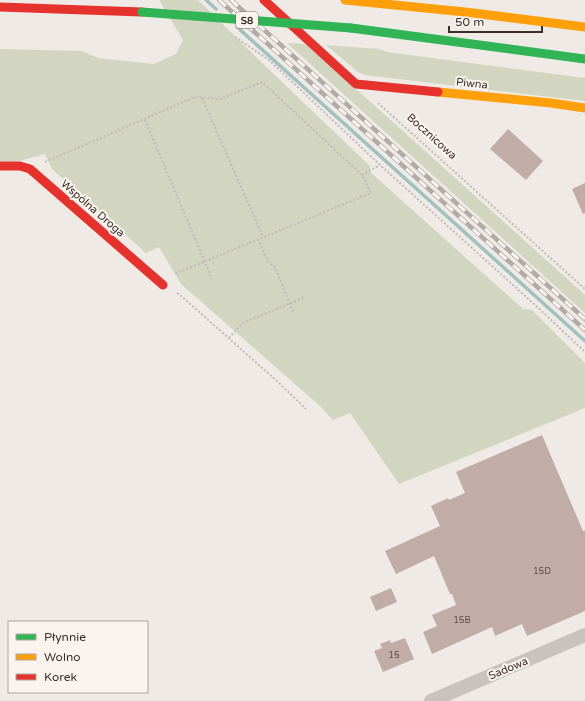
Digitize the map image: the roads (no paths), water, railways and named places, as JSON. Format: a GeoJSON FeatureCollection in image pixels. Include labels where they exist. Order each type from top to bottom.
{"type":"FeatureCollection","features":[{"type":"Feature","properties":{"kind":"main road","name":"Piwna"},"geometry":{"type":"LineString","coordinates":[[264,0],[356,84],[551,103],[585,108]]}},
{"type":"Feature","properties":{"kind":"main road"},"geometry":{"type":"LineString","coordinates":[[345,0],[422,7],[585,27]]}},
{"type":"Feature","properties":{"kind":"main road","name":"S8"},"geometry":{"type":"LineString","coordinates":[[0,6],[142,12],[351,28],[585,59]]}},
{"type":"Feature","properties":{"kind":"main road","name":"Wspólna Droga"},"geometry":{"type":"LineString","coordinates":[[0,166],[20,166],[30,169],[160,283]]}},
{"type":"Feature","properties":{"kind":"street","name":"Sadowa"},"geometry":{"type":"LineString","coordinates":[[431,701],[585,635]]}},
{"type":"Feature","properties":{"kind":"waterway"},"geometry":{"type":"LineString","coordinates":[[206,0],[216,9]]}},
{"type":"Feature","properties":{"kind":"waterway"},"geometry":{"type":"LineString","coordinates":[[237,27],[585,341]]}},
{"type":"Feature","properties":{"kind":"railway"},"geometry":{"type":"LineString","coordinates":[[219,0],[585,330]]}},
{"type":"Feature","properties":{"kind":"railway"},"geometry":{"type":"LineString","coordinates":[[231,0],[585,319]]}}]}
